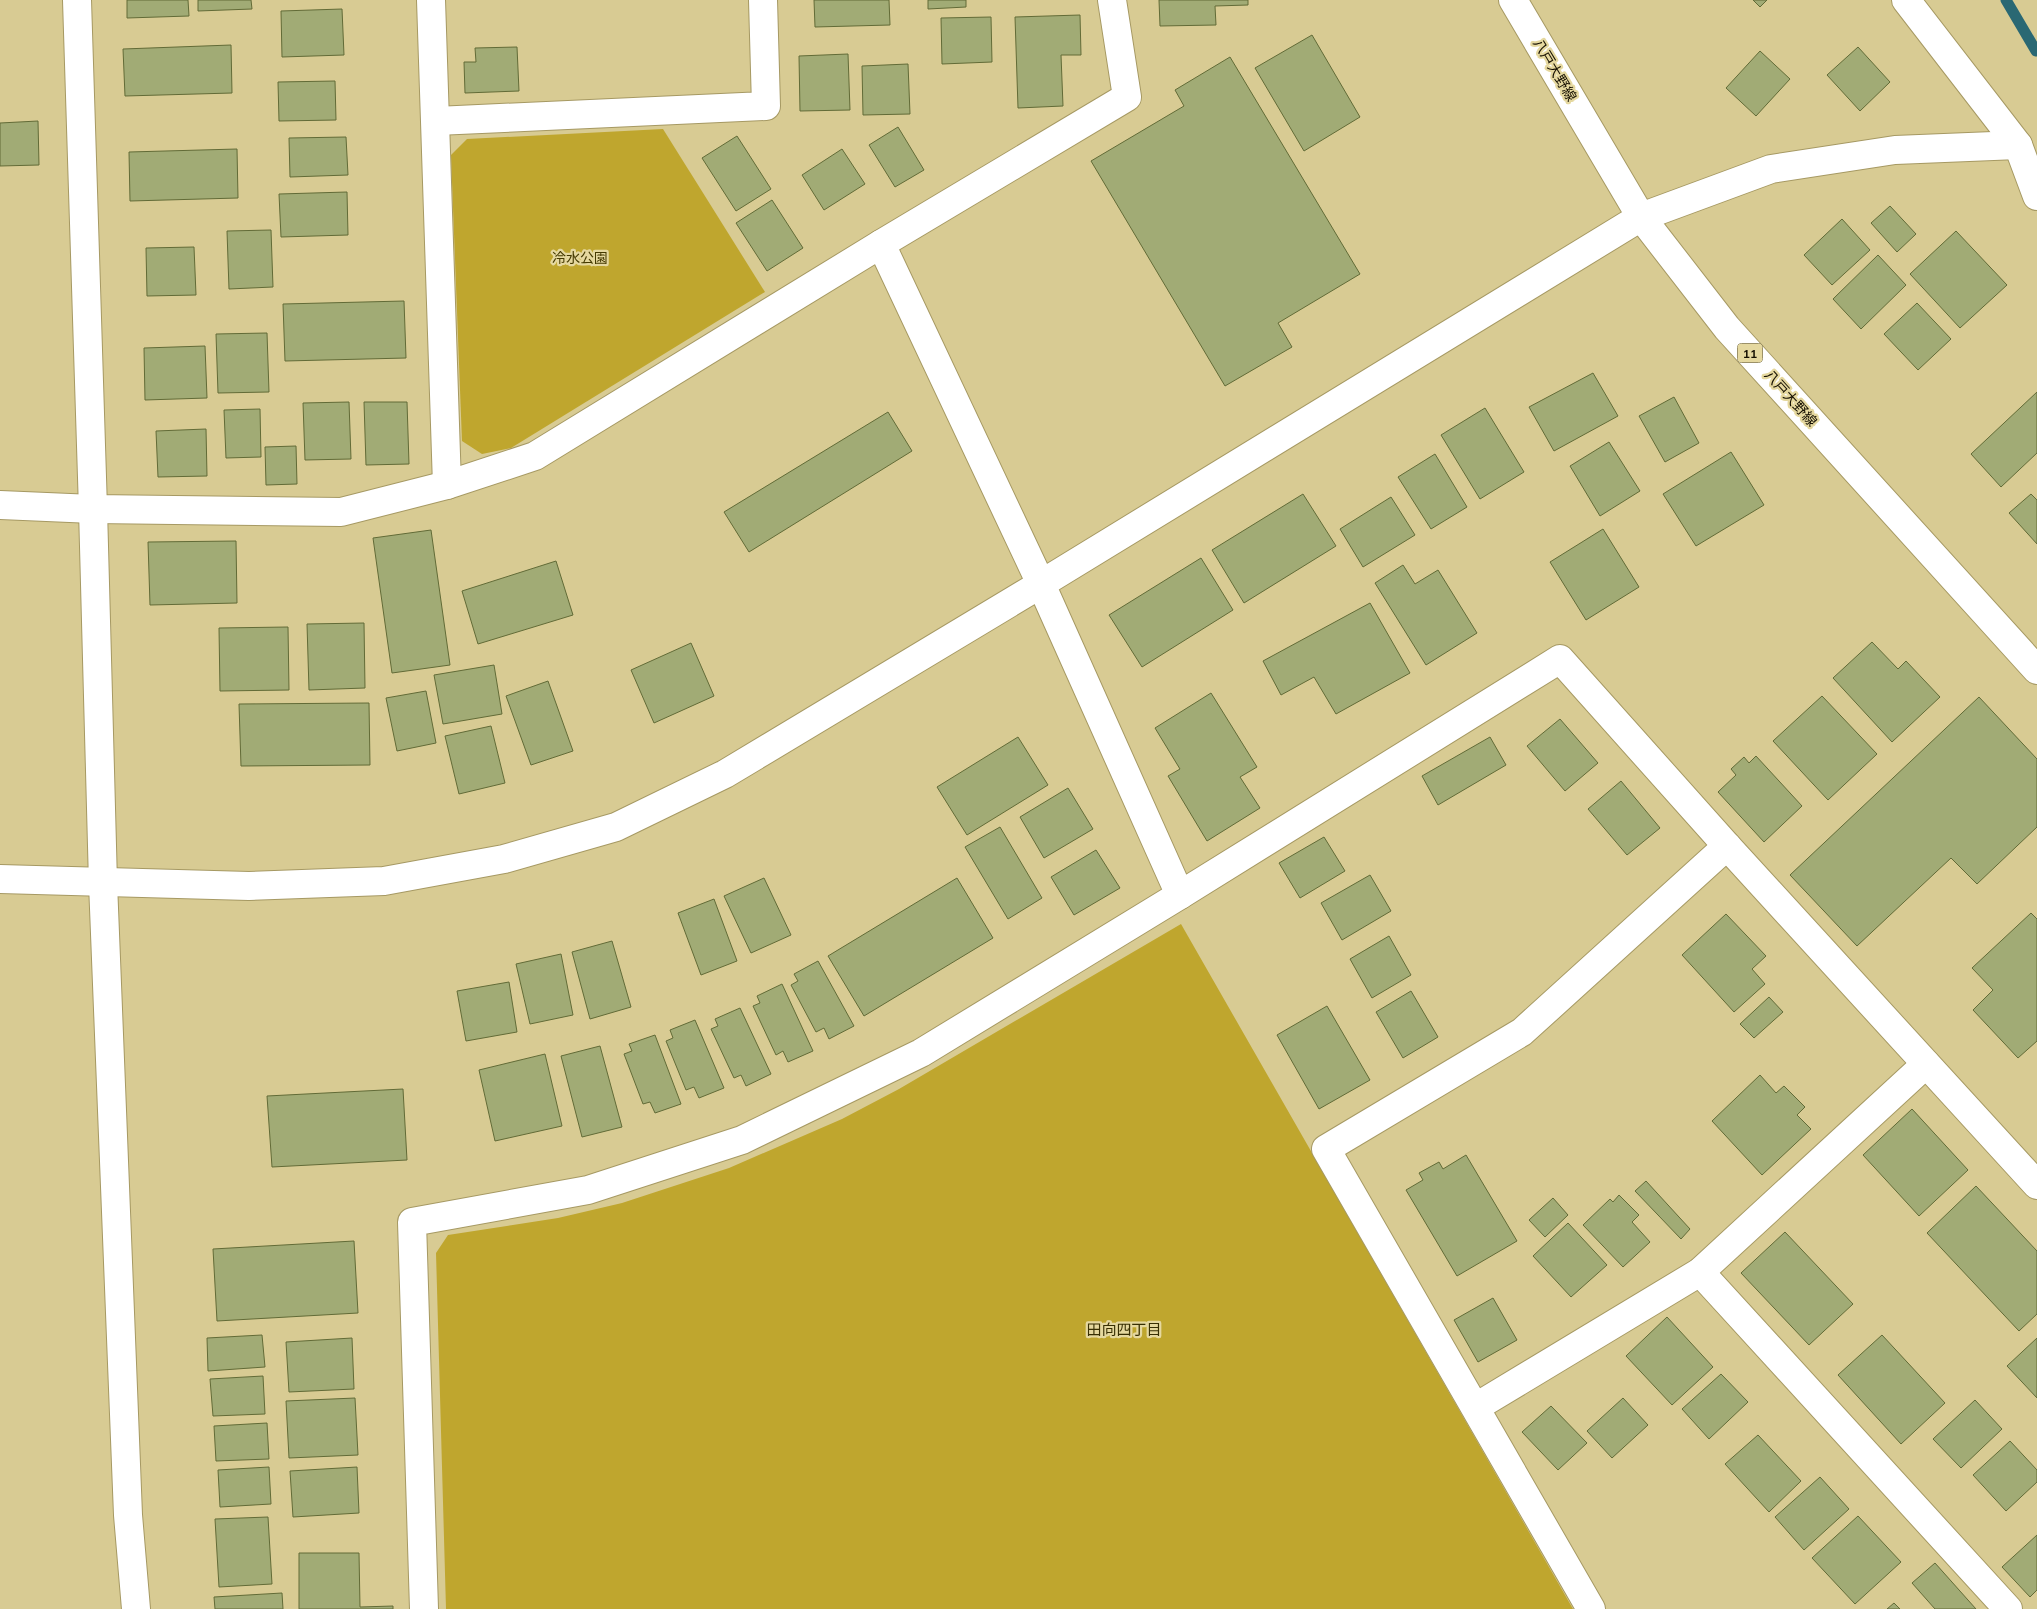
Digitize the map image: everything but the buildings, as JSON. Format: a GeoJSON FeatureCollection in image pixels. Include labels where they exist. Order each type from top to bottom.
{"type":"FeatureCollection","features":[{"type":"Feature","properties":{"kind":"street"},"geometry":{"type":"LineString","coordinates":[[77,0],[94,509],[103,883],[128,1515],[136,1609]]}},
{"type":"Feature","properties":{"kind":"street"},"geometry":{"type":"LineString","coordinates":[[431,0],[447,484]]}},
{"type":"Feature","properties":{"kind":"street"},"geometry":{"type":"LineString","coordinates":[[436,121],[766,106],[763,0]]}},
{"type":"Feature","properties":{"kind":"street"},"geometry":{"type":"LineString","coordinates":[[0,505],[94,509],[341,512],[447,484],[535,456],[881,244],[1127,97],[1112,0]]}},
{"type":"Feature","properties":{"kind":"street","name":"八戸大野線"},"geometry":{"type":"LineString","coordinates":[[1513,0],[1641,217],[1727,328],[2037,670]]}},
{"type":"Feature","properties":{"kind":"street"},"geometry":{"type":"LineString","coordinates":[[1906,0],[2028,144],[2037,196]]}},
{"type":"Feature","properties":{"kind":"street"},"geometry":{"type":"LineString","coordinates":[[0,879],[249,886],[384,881],[504,859],[616,827],[725,774],[1041,584],[1641,217],[1771,169],[1895,150],[2028,144]]}},
{"type":"Feature","properties":{"kind":"street"},"geometry":{"type":"LineString","coordinates":[[881,244],[1041,584],[1180,896]]}},
{"type":"Feature","properties":{"kind":"street"},"geometry":{"type":"LineString","coordinates":[[424,1609],[412,1222],[588,1190],[742,1140],[921,1053],[1180,896],[1560,659],[1727,846],[2037,1185]]}},
{"type":"Feature","properties":{"kind":"street"},"geometry":{"type":"LineString","coordinates":[[1591,1609],[1326,1149],[1522,1032],[1727,846]]}},
{"type":"Feature","properties":{"kind":"street"},"geometry":{"type":"LineString","coordinates":[[1476,1407],[1700,1272],[1926,1064]]}},
{"type":"Feature","properties":{"kind":"street"},"geometry":{"type":"LineString","coordinates":[[1700,1272],[2008,1609]]}},
{"type":"Feature","properties":{"kind":"green space","name":"冷水公園"},"geometry":{"type":"Polygon","coordinates":[[[663,129],[765,292],[511,448],[482,454],[462,441],[451,155],[467,139],[663,129]]]}},
{"type":"Feature","properties":{"kind":"green space"},"geometry":{"type":"Polygon","coordinates":[[[1181,924],[1573,1609],[446,1609],[436,1253],[448,1235],[558,1218],[622,1203],[729,1168],[842,1119],[899,1089],[1181,924]]]}},
{"type":"Feature","properties":{"kind":"waterway"},"geometry":{"type":"LineString","coordinates":[[2006,0],[2036,51]]}},
{"type":"Feature","properties":{"kind":"district","name":"田向四丁目"},"geometry":{"type":"Point","coordinates":[1124,1329]}}]}
